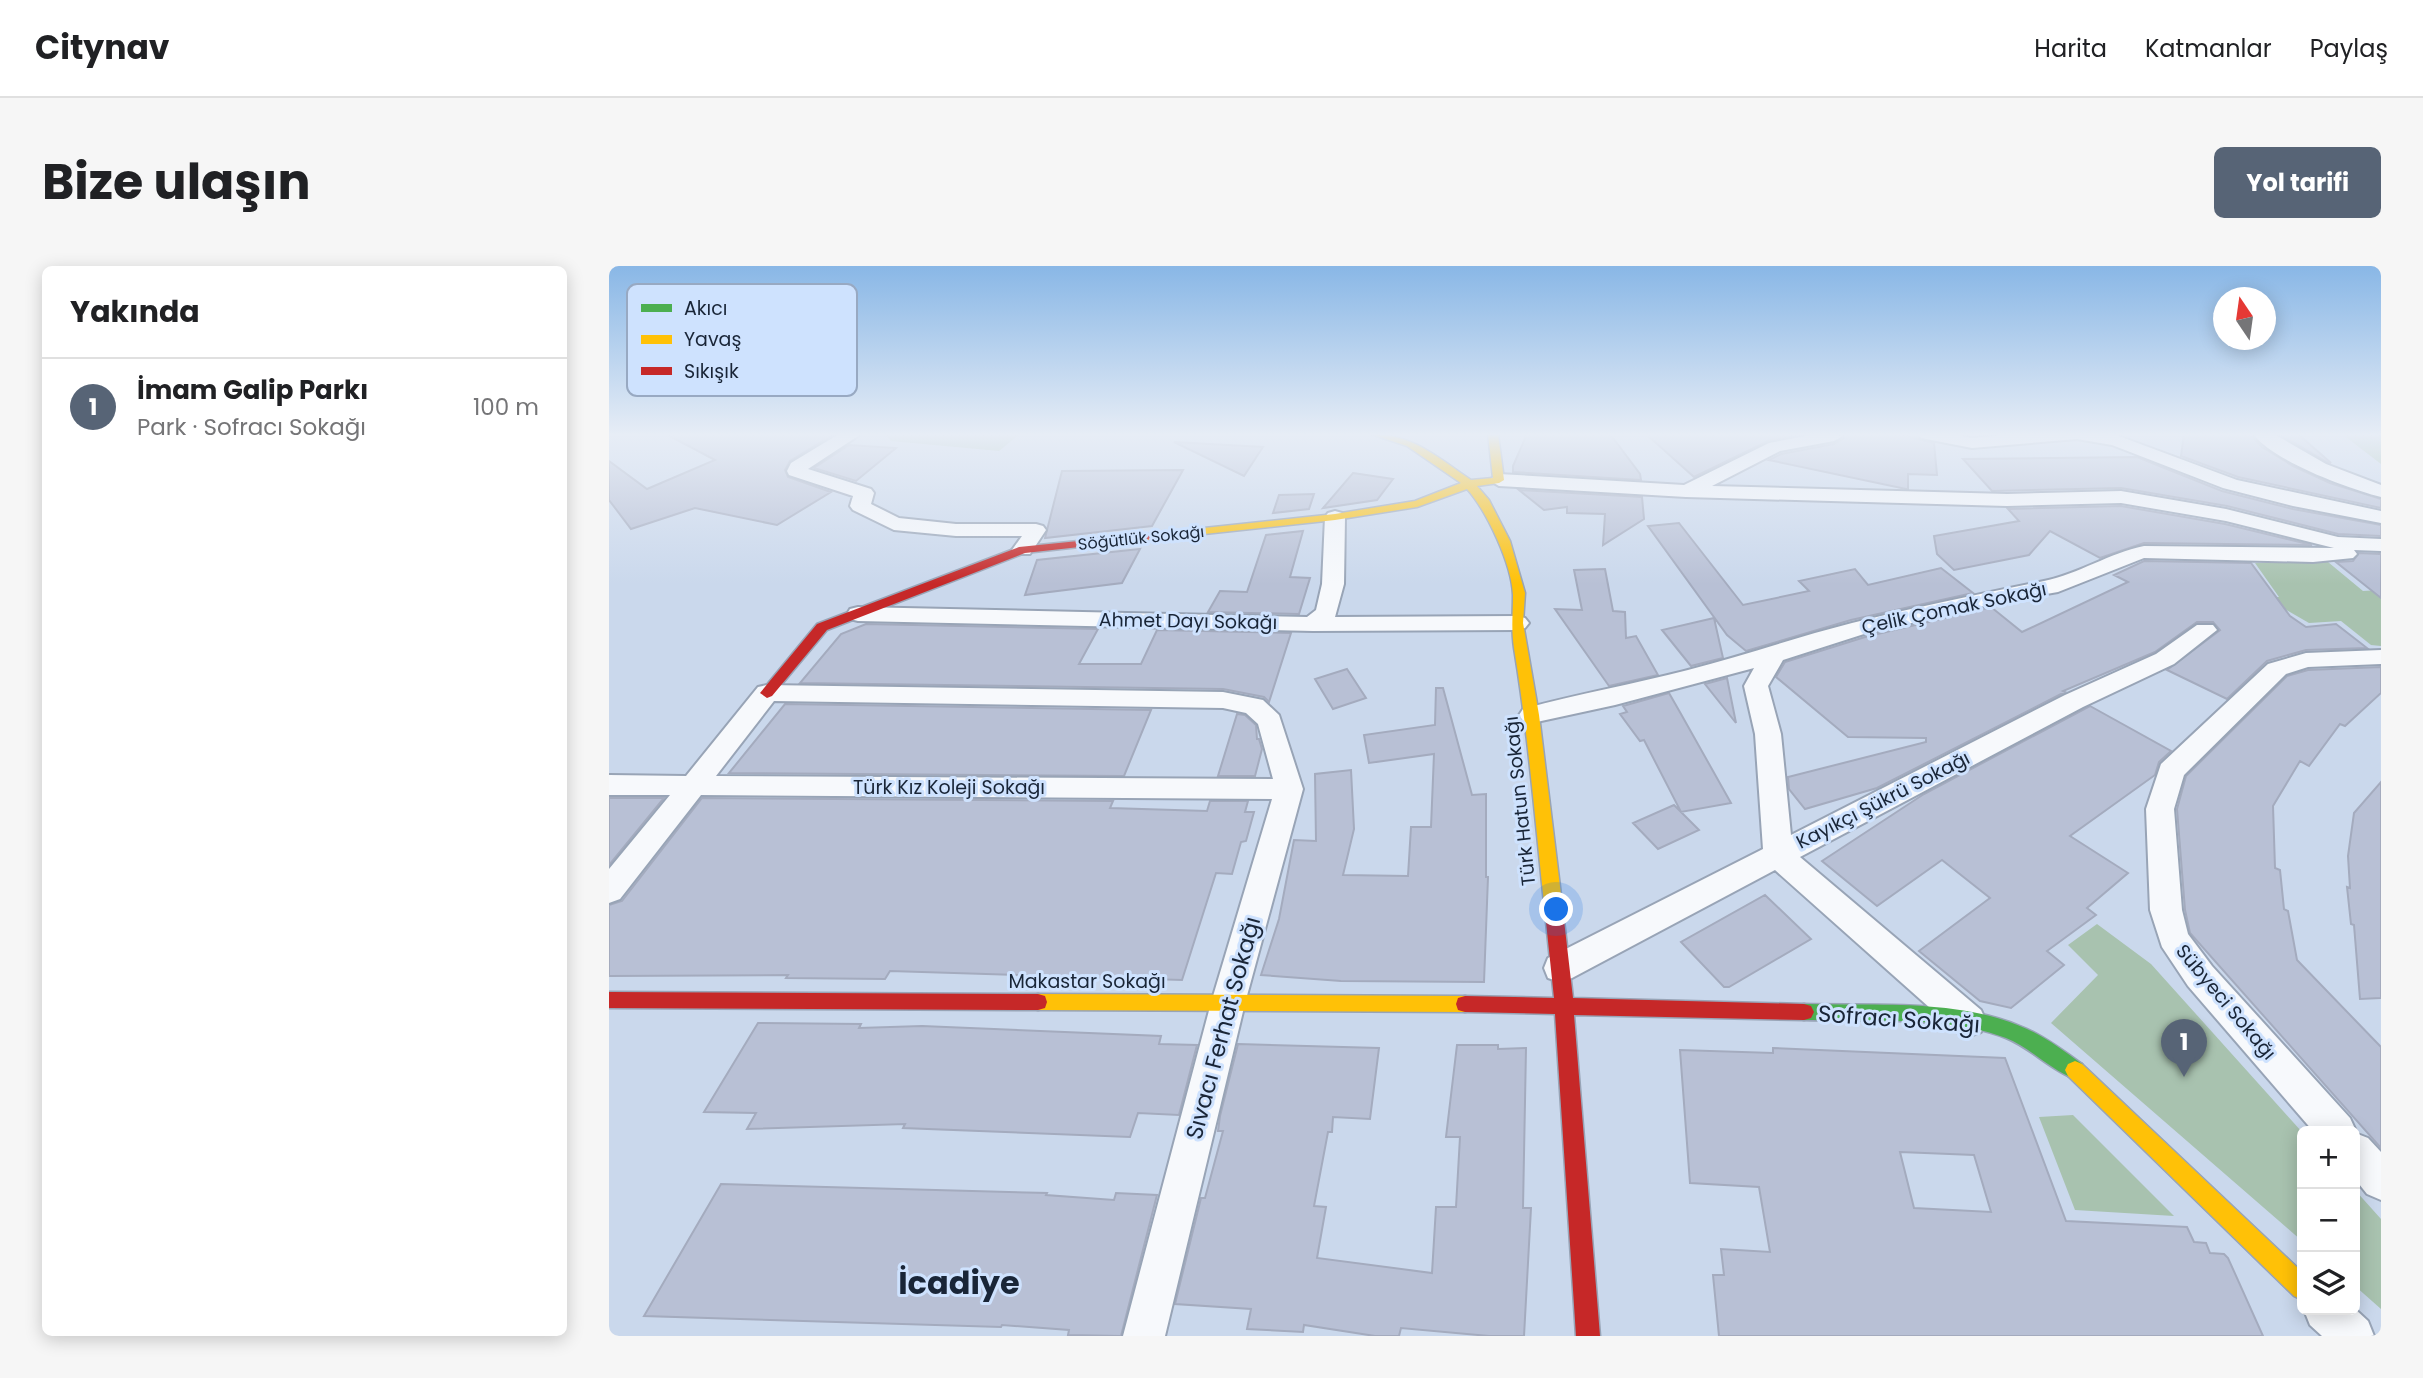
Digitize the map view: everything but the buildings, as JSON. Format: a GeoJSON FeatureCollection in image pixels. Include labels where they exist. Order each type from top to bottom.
{"type":"FeatureCollection","features":[{"type":"Feature","properties":{"kind":"street"},"geometry":{"type":"LineString","coordinates":[[836,484],[864,493],[860,506],[894,524],[955,530],[1036,530],[1023,550]]}},
{"type":"Feature","properties":{"kind":"street","name":"Söğütlük Sokağı"},"geometry":{"type":"LineString","coordinates":[[767,693],[822,627],[1023,550],[1335,517],[1417,504],[1475,484]]}},
{"type":"Feature","properties":{"kind":"street"},"geometry":{"type":"LineString","coordinates":[[1566,484],[1686,491],[2007,500],[2121,496],[2226,515],[2338,543],[2381,545]]}},
{"type":"Feature","properties":{"kind":"street"},"geometry":{"type":"LineString","coordinates":[[1686,491],[1700,484]]}},
{"type":"Feature","properties":{"kind":"street"},"geometry":{"type":"LineString","coordinates":[[2230,484],[2293,500],[2381,517]]}},
{"type":"Feature","properties":{"kind":"street"},"geometry":{"type":"LineString","coordinates":[[2353,484],[2381,491]]}},
{"type":"Feature","properties":{"kind":"street","name":"Türk Hatun Sokağı"},"geometry":{"type":"LineString","coordinates":[[1469,485],[1483,500],[1504,541],[1519,593],[1517,623],[1532,715],[1565,1005],[1588,1336]]}},
{"type":"Feature","properties":{"kind":"street"},"geometry":{"type":"LineString","coordinates":[[1313,624],[1327,612],[1333,584],[1335,517]]}},
{"type":"Feature","properties":{"kind":"street","name":"Çelik Çomak Sokağı"},"geometry":{"type":"LineString","coordinates":[[1532,715],[1615,697],[1774,655],[1857,629],[2006,594],[2050,587],[2087,575],[2126,556],[2144,552],[2313,556],[2381,551]]}},
{"type":"Feature","properties":{"kind":"street","name":"Ahmet Dayı Sokağı"},"geometry":{"type":"LineString","coordinates":[[858,614],[1313,624],[1517,623]]}},
{"type":"Feature","properties":{"kind":"street","name":"Kayıkçı Şükrü Sokağı"},"geometry":{"type":"LineString","coordinates":[[1560,968],[2074,701],[2165,659],[2205,630]]}},
{"type":"Feature","properties":{"kind":"street"},"geometry":{"type":"LineString","coordinates":[[1774,655],[1756,687],[1768,734],[1778,855],[1969,1021]]}},
{"type":"Feature","properties":{"kind":"street","name":"Sübyeci Sokağı"},"geometry":{"type":"LineString","coordinates":[[2333,1126],[2200,976],[2173,938],[2166,909],[2160,809],[2171,771],[2277,669],[2306,660],[2381,657]]}},
{"type":"Feature","properties":{"kind":"street"},"geometry":{"type":"LineString","coordinates":[[609,891],[767,693],[1223,700],[1254,706],[1270,721],[1289,789]]}},
{"type":"Feature","properties":{"kind":"street","name":"Türk Kız Koleji Sokağı"},"geometry":{"type":"LineString","coordinates":[[609,785],[1289,789]]}},
{"type":"Feature","properties":{"kind":"street","name":"Sıvacı Ferhat Sokağı"},"geometry":{"type":"LineString","coordinates":[[1144,1336],[1228,1003],[1289,789]]}},
{"type":"Feature","properties":{"kind":"street","name":"Makastar Sokağı"},"geometry":{"type":"LineString","coordinates":[[609,1000],[1565,1005]]}},
{"type":"Feature","properties":{"kind":"street","name":"Sofracı Sokağı"},"geometry":{"type":"LineString","coordinates":[[1565,1005],[1902,1015],[1969,1021],[2000,1027],[2041,1045],[2080,1074],[2297,1283]]}},
{"type":"Feature","properties":{"kind":"street"},"geometry":{"type":"LineString","coordinates":[[2360,1157],[2381,1181]]}},
{"type":"Feature","properties":{"kind":"street"},"geometry":{"type":"LineString","coordinates":[[2330,1315],[2353,1336]]}},
{"type":"Feature","properties":{"kind":"green space"},"geometry":{"type":"Polygon","coordinates":[[[2328,562],[2363,591],[2381,590],[2381,646],[2371,645],[2341,621],[2309,623],[2278,605],[2213,597],[2279,597],[2255,563],[2328,562]]]}},
{"type":"Feature","properties":{"kind":"green space"},"geometry":{"type":"Polygon","coordinates":[[[2097,924],[2151,964],[2297,1126],[2297,1237],[2051,1023],[2098,975],[2068,945],[2097,924]]]}},
{"type":"Feature","properties":{"kind":"green space"},"geometry":{"type":"Polygon","coordinates":[[[2073,1115],[2174,1216],[2075,1210],[2039,1117],[2073,1115]]]}},
{"type":"Feature","properties":{"kind":"green space"},"geometry":{"type":"Polygon","coordinates":[[[2360,1196],[2381,1219],[2381,1309],[2360,1290],[2360,1196]]]}},
{"type":"Feature","properties":{"kind":"traffic: fast"},"geometry":{"type":"LineString","coordinates":[[1804,1012],[1903,1014],[1977,1022],[2020,1035],[2075,1070]]}},
{"type":"Feature","properties":{"kind":"traffic: slow"},"geometry":{"type":"LineString","coordinates":[[1469,484],[1483,500],[1504,541],[1519,593],[1517,623],[1532,715],[1553,903]]}},
{"type":"Feature","properties":{"kind":"traffic: slow"},"geometry":{"type":"LineString","coordinates":[[1148,537],[1335,517],[1417,504],[1470,484]]}},
{"type":"Feature","properties":{"kind":"traffic: slow"},"geometry":{"type":"LineString","coordinates":[[1038,1002],[1465,1004]]}},
{"type":"Feature","properties":{"kind":"traffic: slow"},"geometry":{"type":"LineString","coordinates":[[2075,1070],[2297,1283]]}},
{"type":"Feature","properties":{"kind":"traffic: jam"},"geometry":{"type":"LineString","coordinates":[[767,693],[822,627],[1023,550],[1148,537]]}},
{"type":"Feature","properties":{"kind":"traffic: jam"},"geometry":{"type":"LineString","coordinates":[[1553,903],[1564,1005],[1588,1336]]}},
{"type":"Feature","properties":{"kind":"traffic: jam"},"geometry":{"type":"LineString","coordinates":[[609,1000],[1038,1002]]}},
{"type":"Feature","properties":{"kind":"traffic: jam"},"geometry":{"type":"LineString","coordinates":[[1465,1004],[1804,1012]]}},
{"type":"Feature","properties":{"kind":"place","name":"İmam Galip Parkı"},"geometry":{"type":"Point","coordinates":[2184,1077]}},
{"type":"Feature","properties":{"kind":"district","name":"İcadiye"},"geometry":{"type":"Point","coordinates":[959,1282]}}]}
